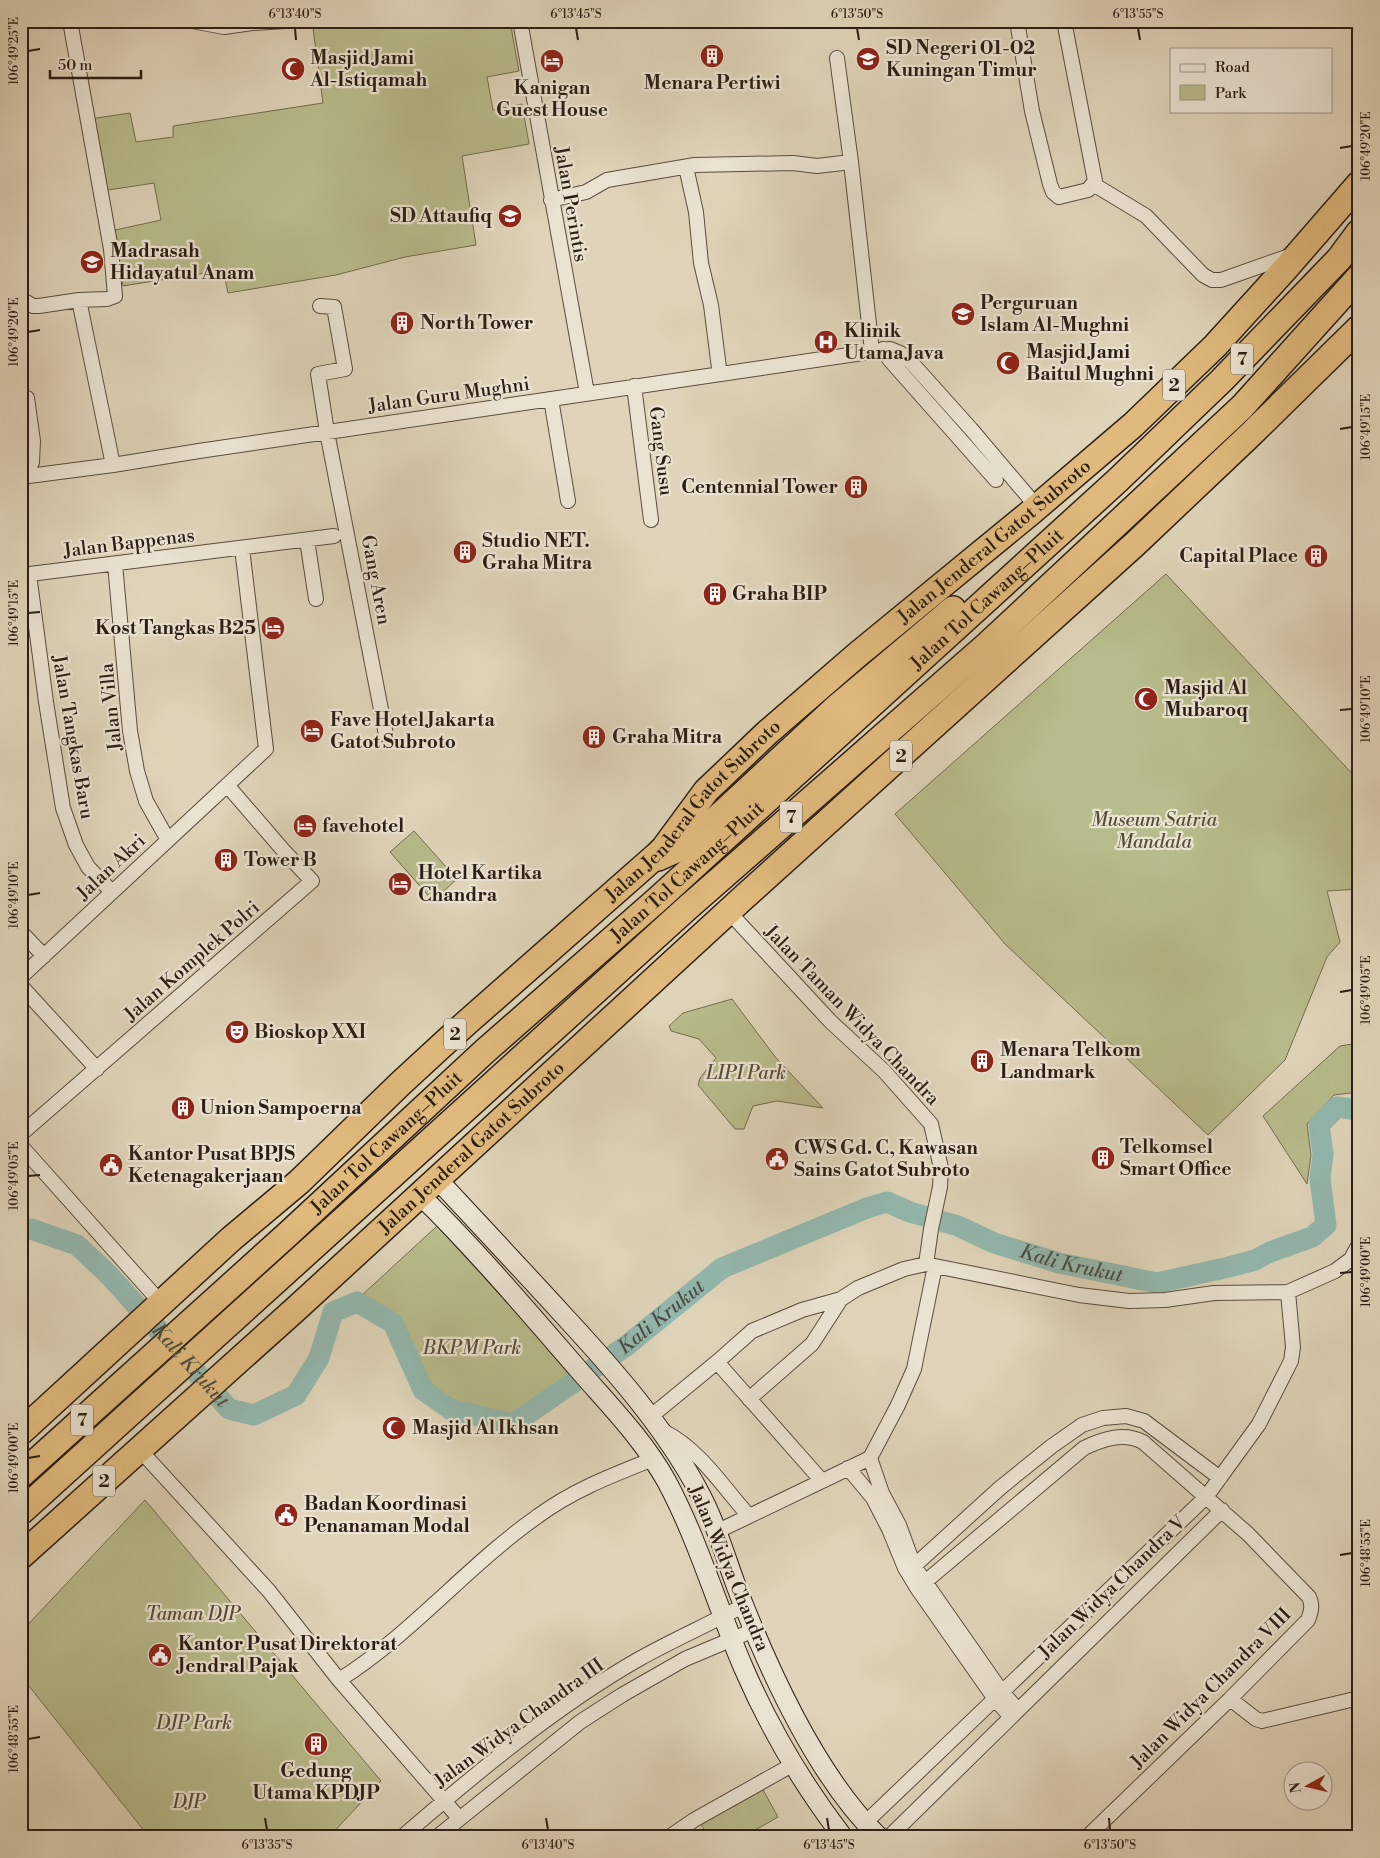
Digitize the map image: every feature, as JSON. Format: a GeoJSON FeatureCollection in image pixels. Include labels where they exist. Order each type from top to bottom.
{"type":"FeatureCollection","features":[{"type":"Feature","properties":{"kind":"highway","name":"Jalan Jenderal Gatot Subroto"},"geometry":{"type":"LineString","coordinates":[[21,1432],[245,1227],[299,1182],[450,1038],[664,848],[706,791],[768,732],[857,655],[1037,507],[1133,425],[1210,352],[1359,184]]}},
{"type":"Feature","properties":{"kind":"highway","name":"Jalan Tol Cawang–Pluit"},"geometry":{"type":"LineString","coordinates":[[21,1475],[288,1234],[485,1051],[665,893],[1037,554],[1222,380],[1339,259],[1359,232]]}},
{"type":"Feature","properties":{"kind":"highway","name":"Jalan Tol Cawang–Pluit"},"geometry":{"type":"LineString","coordinates":[[21,1512],[686,909],[987,645],[1242,407],[1359,277]]}},
{"type":"Feature","properties":{"kind":"highway","name":"Jalan Jenderal Gatot Subroto"},"geometry":{"type":"LineString","coordinates":[[21,1556],[429,1188],[729,912],[1135,544],[1241,444],[1359,328]]}},
{"type":"Feature","properties":{"kind":"highway"},"geometry":{"type":"LineString","coordinates":[[651,860],[689,844],[838,706],[945,615],[1004,567],[1037,554]]}},
{"type":"Feature","properties":{"kind":"street"},"geometry":{"type":"LineString","coordinates":[[192,21],[224,27],[286,21]]}},
{"type":"Feature","properties":{"kind":"street","name":"Jalan Perintis"},"geometry":{"type":"LineString","coordinates":[[520,21],[587,393]]}},
{"type":"Feature","properties":{"kind":"street"},"geometry":{"type":"LineString","coordinates":[[1017,21],[1032,111],[1050,184],[1053,192],[1059,197],[1088,190],[1095,182],[1064,21]]}},
{"type":"Feature","properties":{"kind":"street"},"geometry":{"type":"LineString","coordinates":[[21,299],[33,306],[39,306],[79,300],[107,299],[115,296],[111,250],[72,22]]}},
{"type":"Feature","properties":{"kind":"street"},"geometry":{"type":"LineString","coordinates":[[837,58],[878,350],[996,480]]}},
{"type":"Feature","properties":{"kind":"street"},"geometry":{"type":"LineString","coordinates":[[551,200],[586,192],[607,180],[695,165],[793,163],[826,166],[851,162]]}},
{"type":"Feature","properties":{"kind":"street"},"geometry":{"type":"LineString","coordinates":[[686,167],[696,212],[703,278],[711,305],[719,368],[718,374]]}},
{"type":"Feature","properties":{"kind":"street"},"geometry":{"type":"LineString","coordinates":[[1093,184],[1146,216],[1203,274],[1212,280],[1222,280],[1299,253]]}},
{"type":"Feature","properties":{"kind":"street"},"geometry":{"type":"LineString","coordinates":[[79,300],[113,465]]}},
{"type":"Feature","properties":{"kind":"street","name":"Gang Aren"},"geometry":{"type":"LineString","coordinates":[[320,306],[334,307],[346,369],[318,374],[327,432],[386,735]]}},
{"type":"Feature","properties":{"kind":"street"},"geometry":{"type":"LineString","coordinates":[[878,350],[890,349],[900,353],[910,362],[971,429],[1037,507]]}},
{"type":"Feature","properties":{"kind":"street","name":"Jalan Guru Mughni"},"geometry":{"type":"LineString","coordinates":[[23,477],[878,350]]}},
{"type":"Feature","properties":{"kind":"street","name":"Gang Susu"},"geometry":{"type":"LineString","coordinates":[[634,386],[651,520]]}},
{"type":"Feature","properties":{"kind":"street"},"geometry":{"type":"LineString","coordinates":[[23,477],[32,462],[33,441],[27,398]]}},
{"type":"Feature","properties":{"kind":"street"},"geometry":{"type":"LineString","coordinates":[[551,398],[568,500]]}},
{"type":"Feature","properties":{"kind":"street"},"geometry":{"type":"LineString","coordinates":[[960,439],[971,429]]}},
{"type":"Feature","properties":{"kind":"street","name":"Jalan Bappenas"},"geometry":{"type":"LineString","coordinates":[[25,575],[334,536]]}},
{"type":"Feature","properties":{"kind":"street"},"geometry":{"type":"LineString","coordinates":[[307,540],[316,599]]}},
{"type":"Feature","properties":{"kind":"street"},"geometry":{"type":"LineString","coordinates":[[226,785],[266,749],[242,548]]}},
{"type":"Feature","properties":{"kind":"street","name":"Jalan Villa"},"geometry":{"type":"LineString","coordinates":[[115,564],[130,731],[137,771],[146,801],[168,840]]}},
{"type":"Feature","properties":{"kind":"street","name":"Jalan Tangkas Baru"},"geometry":{"type":"LineString","coordinates":[[25,575],[63,808],[76,845],[88,867],[112,892]]}},
{"type":"Feature","properties":{"kind":"street","name":"Jalan Akri"},"geometry":{"type":"LineString","coordinates":[[21,977],[226,785]]}},
{"type":"Feature","properties":{"kind":"street","name":"Jalan Komplek Polri"},"geometry":{"type":"LineString","coordinates":[[21,1134],[312,881],[226,785]]}},
{"type":"Feature","properties":{"kind":"street","name":"Jalan Taman Widya Chandra"},"geometry":{"type":"LineString","coordinates":[[729,912],[830,1021],[884,1071],[931,1124],[941,1168],[940,1187],[930,1230],[930,1265],[914,1368],[898,1405],[870,1458]]}},
{"type":"Feature","properties":{"kind":"street"},"geometry":{"type":"LineString","coordinates":[[21,932],[44,956]]}},
{"type":"Feature","properties":{"kind":"street"},"geometry":{"type":"LineString","coordinates":[[21,986],[97,1069]]}},
{"type":"Feature","properties":{"kind":"street"},"geometry":{"type":"LineString","coordinates":[[21,1146],[149,1314]]}},
{"type":"Feature","properties":{"kind":"street","name":"Jalan Widya Chandra"},"geometry":{"type":"LineString","coordinates":[[429,1188],[504,1250],[615,1372],[654,1423],[698,1490],[754,1630],[786,1701],[837,1788],[858,1830],[878,1837]]}},
{"type":"Feature","properties":{"kind":"street","name":"Jalan Widya Chandra"},"geometry":{"type":"LineString","coordinates":[[429,1188],[487,1267],[566,1355],[653,1458],[684,1515],[732,1640],[762,1708],[792,1765],[818,1805],[843,1837]]}},
{"type":"Feature","properties":{"kind":"street"},"geometry":{"type":"LineString","coordinates":[[748,1516],[689,1448],[654,1423],[752,1331],[802,1310],[841,1299],[858,1288],[904,1268],[930,1265],[1079,1295],[1129,1301],[1165,1300],[1214,1293],[1288,1292],[1335,1271],[1351,1259],[1359,1244]]}},
{"type":"Feature","properties":{"kind":"street"},"geometry":{"type":"LineString","coordinates":[[487,1267],[504,1250]]}},
{"type":"Feature","properties":{"kind":"street","name":"Jalan Widya Chandra V"},"geometry":{"type":"LineString","coordinates":[[858,1830],[1206,1497],[1259,1424],[1291,1361],[1293,1347],[1288,1292]]}},
{"type":"Feature","properties":{"kind":"street"},"geometry":{"type":"LineString","coordinates":[[749,1399],[812,1344],[841,1299]]}},
{"type":"Feature","properties":{"kind":"street"},"geometry":{"type":"LineString","coordinates":[[717,1362],[822,1480]]}},
{"type":"Feature","properties":{"kind":"street"},"geometry":{"type":"LineString","coordinates":[[914,1566],[1000,1488],[1052,1446],[1082,1425],[1103,1418],[1126,1416],[1144,1421],[1220,1478]]}},
{"type":"Feature","properties":{"kind":"street","name":"Jalan Widya Chandra VIII"},"geometry":{"type":"LineString","coordinates":[[925,1582],[1084,1448],[1099,1441],[1116,1437],[1133,1437],[1143,1442],[1222,1510],[1304,1592],[1311,1602],[1311,1612],[1308,1620],[1230,1699],[1087,1837]]}},
{"type":"Feature","properties":{"kind":"street"},"geometry":{"type":"LineString","coordinates":[[139,1449],[269,1591],[339,1680],[459,1818]]}},
{"type":"Feature","properties":{"kind":"street"},"geometry":{"type":"LineString","coordinates":[[339,1680],[392,1640],[510,1537],[537,1516],[602,1478],[653,1458]]}},
{"type":"Feature","properties":{"kind":"street"},"geometry":{"type":"LineString","coordinates":[[716,1532],[870,1458],[882,1493],[898,1525],[914,1566],[999,1696]]}},
{"type":"Feature","properties":{"kind":"street"},"geometry":{"type":"LineString","coordinates":[[848,1468],[873,1498],[916,1588],[999,1696],[1015,1713]]}},
{"type":"Feature","properties":{"kind":"street","name":"Jalan Widya Chandra V"},"geometry":{"type":"LineString","coordinates":[[889,1837],[1222,1510]]}},
{"type":"Feature","properties":{"kind":"street","name":"Jalan Widya Chandra III"},"geometry":{"type":"LineString","coordinates":[[402,1837],[445,1800],[566,1706],[639,1660],[744,1606]]}},
{"type":"Feature","properties":{"kind":"street","name":"Jalan Widya Chandra III"},"geometry":{"type":"LineString","coordinates":[[437,1837],[580,1722],[615,1699],[685,1660],[754,1630]]}},
{"type":"Feature","properties":{"kind":"street"},"geometry":{"type":"LineString","coordinates":[[1230,1699],[1256,1719],[1262,1721],[1359,1698]]}},
{"type":"Feature","properties":{"kind":"street"},"geometry":{"type":"LineString","coordinates":[[669,1837],[694,1820],[792,1765]]}},
{"type":"Feature","properties":{"kind":"green space"},"geometry":{"type":"Polygon","coordinates":[[[312,21],[510,21],[519,71],[487,77],[493,110],[522,104],[529,144],[462,156],[476,245],[405,257],[336,275],[228,293],[223,270],[123,286],[111,231],[161,220],[154,183],[102,191],[90,119],[130,113],[136,142],[173,137],[173,126],[323,103],[312,21]]]}},
{"type":"Feature","properties":{"kind":"green space","name":"Museum Satria Mandala"},"geometry":{"type":"Polygon","coordinates":[[[1166,574],[1359,781],[1359,889],[1327,891],[1340,942],[1327,957],[1285,1060],[1208,1135],[1005,944],[895,814],[1166,574]]]}},
{"type":"Feature","properties":{"kind":"green space"},"geometry":{"type":"Polygon","coordinates":[[[414,831],[457,879],[433,901],[390,852],[414,831]]]}},
{"type":"Feature","properties":{"kind":"green space","name":"LIPI Park"},"geometry":{"type":"Polygon","coordinates":[[[732,999],[776,1058],[823,1108],[777,1101],[753,1106],[744,1129],[735,1129],[698,1085],[700,1078],[716,1058],[699,1039],[671,1031],[669,1026],[683,1013],[732,999]]]}},
{"type":"Feature","properties":{"kind":"green space"},"geometry":{"type":"Polygon","coordinates":[[[1359,1043],[1359,1092],[1334,1095],[1307,1124],[1311,1155],[1307,1184],[1263,1116],[1340,1046],[1359,1043]]]}},
{"type":"Feature","properties":{"kind":"green space","name":"BKPM Park"},"geometry":{"type":"Polygon","coordinates":[[[437,1226],[573,1375],[512,1418],[453,1402],[428,1386],[398,1317],[361,1296],[437,1226]]]}},
{"type":"Feature","properties":{"kind":"green space","name":"DJP Park"},"geometry":{"type":"Polygon","coordinates":[[[145,1500],[381,1781],[329,1837],[149,1837],[21,1676],[21,1632],[145,1500]]]}},
{"type":"Feature","properties":{"kind":"green space"},"geometry":{"type":"Polygon","coordinates":[[[761,1786],[778,1817],[743,1837],[708,1837],[699,1820],[761,1786]]]}},
{"type":"Feature","properties":{"kind":"waterway","name":"Kali Krukut"},"geometry":{"type":"LineString","coordinates":[[21,1229],[31,1229],[77,1245],[109,1275],[229,1409],[254,1415],[296,1395],[319,1358],[333,1312],[357,1302],[393,1323],[423,1390],[450,1409],[513,1424],[626,1346],[722,1268],[867,1208],[887,1202],[910,1212],[958,1226],[994,1243],[1059,1263],[1157,1283],[1255,1260],[1270,1252],[1312,1237],[1326,1225],[1320,1179],[1323,1154],[1319,1125],[1337,1107],[1359,1110]]}},
{"type":"Feature","properties":{"kind":"place","name":"Menara Pertiwi"},"geometry":{"type":"Point","coordinates":[712,56]}},
{"type":"Feature","properties":{"kind":"place","name":"SD Negeri 01-02 Kuningan Timur"},"geometry":{"type":"Point","coordinates":[868,59]}},
{"type":"Feature","properties":{"kind":"place","name":"Kanigan Guest House"},"geometry":{"type":"Point","coordinates":[552,61]}},
{"type":"Feature","properties":{"kind":"place","name":"Masjid Jami Al-Istiqamah"},"geometry":{"type":"Point","coordinates":[293,69]}},
{"type":"Feature","properties":{"kind":"place","name":"SD Attaufiq"},"geometry":{"type":"Point","coordinates":[510,216]}},
{"type":"Feature","properties":{"kind":"place","name":"Madrasah Hidayatul Anam"},"geometry":{"type":"Point","coordinates":[92,262]}},
{"type":"Feature","properties":{"kind":"place","name":"Perguruan Islam Al-Mughni"},"geometry":{"type":"Point","coordinates":[963,314]}},
{"type":"Feature","properties":{"kind":"place","name":"North Tower"},"geometry":{"type":"Point","coordinates":[402,323]}},
{"type":"Feature","properties":{"kind":"place","name":"Klinik Utama Java"},"geometry":{"type":"Point","coordinates":[826,342]}},
{"type":"Feature","properties":{"kind":"place","name":"Masjid Jami Baitul Mughni"},"geometry":{"type":"Point","coordinates":[1008,363]}},
{"type":"Feature","properties":{"kind":"place","name":"Centennial Tower"},"geometry":{"type":"Point","coordinates":[856,487]}},
{"type":"Feature","properties":{"kind":"place","name":"Studio NET. Graha Mitra"},"geometry":{"type":"Point","coordinates":[465,552]}},
{"type":"Feature","properties":{"kind":"place","name":"Capital Place"},"geometry":{"type":"Point","coordinates":[1316,556]}},
{"type":"Feature","properties":{"kind":"place","name":"Graha BIP"},"geometry":{"type":"Point","coordinates":[715,594]}},
{"type":"Feature","properties":{"kind":"place","name":"Kost Tangkas B25"},"geometry":{"type":"Point","coordinates":[273,628]}},
{"type":"Feature","properties":{"kind":"place","name":"Masjid Al Mubaroq"},"geometry":{"type":"Point","coordinates":[1146,699]}},
{"type":"Feature","properties":{"kind":"place","name":"Fave Hotel Jakarta Gatot Subroto"},"geometry":{"type":"Point","coordinates":[312,731]}},
{"type":"Feature","properties":{"kind":"place","name":"Graha Mitra"},"geometry":{"type":"Point","coordinates":[594,737]}},
{"type":"Feature","properties":{"kind":"place","name":"favehotel"},"geometry":{"type":"Point","coordinates":[305,826]}},
{"type":"Feature","properties":{"kind":"place","name":"Tower B"},"geometry":{"type":"Point","coordinates":[226,860]}},
{"type":"Feature","properties":{"kind":"place","name":"Hotel Kartika Chandra"},"geometry":{"type":"Point","coordinates":[400,884]}},
{"type":"Feature","properties":{"kind":"place","name":"Bioskop XXI"},"geometry":{"type":"Point","coordinates":[237,1032]}},
{"type":"Feature","properties":{"kind":"place","name":"Menara Telkom Landmark"},"geometry":{"type":"Point","coordinates":[982,1061]}},
{"type":"Feature","properties":{"kind":"place","name":"Union Sampoerna"},"geometry":{"type":"Point","coordinates":[183,1108]}},
{"type":"Feature","properties":{"kind":"place","name":"Telkomsel Smart Office"},"geometry":{"type":"Point","coordinates":[1103,1158]}},
{"type":"Feature","properties":{"kind":"place","name":"CWS Gd. C, Kawasan Sains Gatot Subroto"},"geometry":{"type":"Point","coordinates":[777,1159]}},
{"type":"Feature","properties":{"kind":"place","name":"Kantor Pusat BPJS Ketenagakerjaan"},"geometry":{"type":"Point","coordinates":[111,1165]}},
{"type":"Feature","properties":{"kind":"place","name":"Masjid Al Ikhsan"},"geometry":{"type":"Point","coordinates":[394,1428]}},
{"type":"Feature","properties":{"kind":"place","name":"Badan Koordinasi Penanaman Modal"},"geometry":{"type":"Point","coordinates":[286,1515]}},
{"type":"Feature","properties":{"kind":"place","name":"Kantor Pusat Direktorat Jendral Pajak"},"geometry":{"type":"Point","coordinates":[160,1655]}},
{"type":"Feature","properties":{"kind":"place","name":"Gedung Utama KPDJP"},"geometry":{"type":"Point","coordinates":[316,1744]}},
{"type":"Feature","properties":{"kind":"park label","name":"Taman DJP"},"geometry":{"type":"Point","coordinates":[193,1614]}},
{"type":"Feature","properties":{"kind":"park label","name":"DJP"},"geometry":{"type":"Point","coordinates":[189,1802]}}]}
